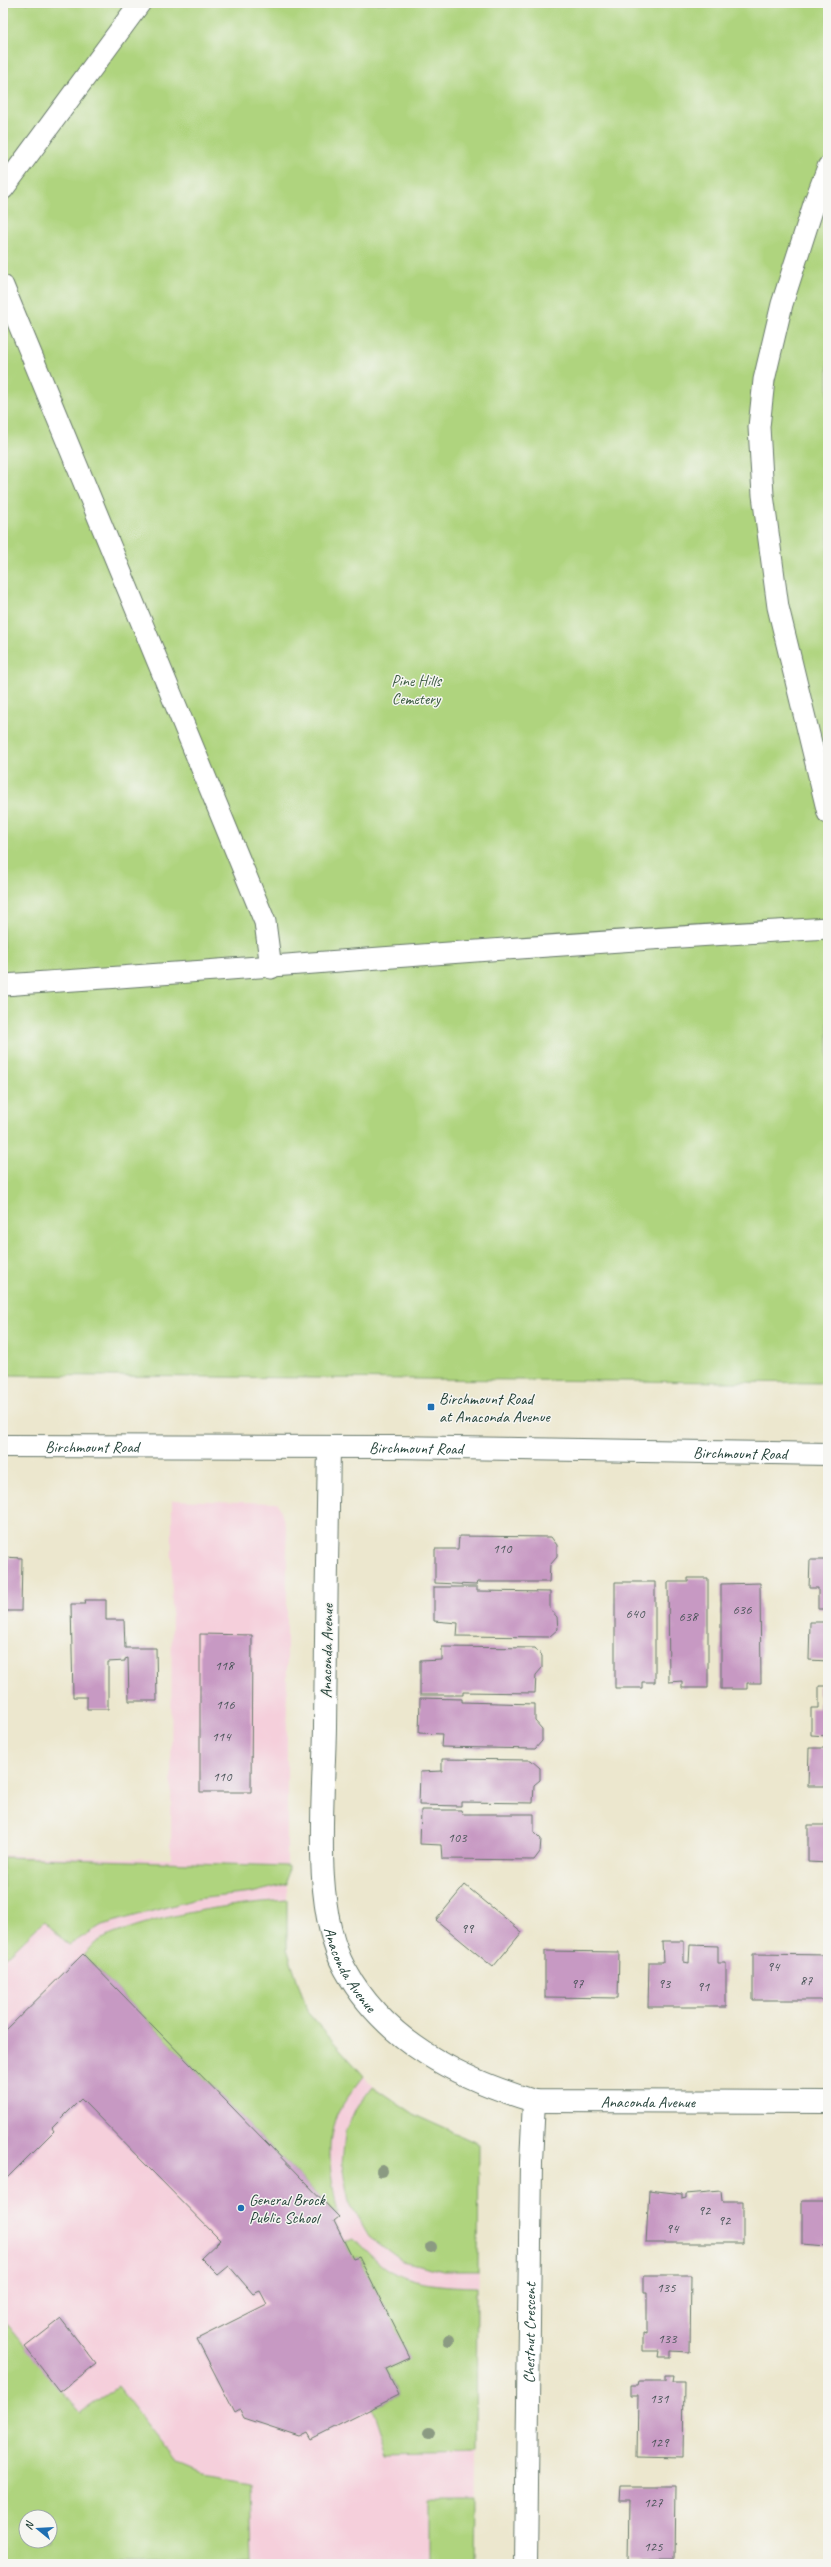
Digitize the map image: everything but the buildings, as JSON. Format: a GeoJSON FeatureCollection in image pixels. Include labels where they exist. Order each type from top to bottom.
{"type":"FeatureCollection","features":[{"type":"Feature","properties":{"kind":"street","name":"Birchmount Road"},"geometry":{"type":"LineString","coordinates":[[3,1446],[329,1447],[828,1454]]}},
{"type":"Feature","properties":{"kind":"street","name":"Anaconda Avenue"},"geometry":{"type":"LineString","coordinates":[[329,1447],[322,1831],[326,1896],[332,1937],[344,1969],[361,1994],[382,2019],[409,2043],[453,2072],[490,2088],[534,2101],[828,2102]]}},
{"type":"Feature","properties":{"kind":"street","name":"Chestnut Crescent"},"geometry":{"type":"LineString","coordinates":[[526,2564],[530,2178],[534,2101]]}},
{"type":"Feature","properties":{"kind":"lane"},"geometry":{"type":"LineString","coordinates":[[3,189],[140,3]]}},
{"type":"Feature","properties":{"kind":"lane"},"geometry":{"type":"LineString","coordinates":[[828,167],[821,202],[782,304],[764,380],[759,427],[763,495],[778,607],[828,813]]}},
{"type":"Feature","properties":{"kind":"lane"},"geometry":{"type":"LineString","coordinates":[[3,286],[265,922],[271,968]]}},
{"type":"Feature","properties":{"kind":"lane"},"geometry":{"type":"LineString","coordinates":[[3,985],[271,968],[616,939],[828,928]]}},
{"type":"Feature","properties":{"kind":"shaded area","name":"General Brock Public School"},"geometry":{"type":"Polygon","coordinates":[[[172,1500],[278,1503],[287,1530],[287,1949],[308,2013],[370,2083],[417,2116],[479,2144],[475,2564],[3,2564],[3,1855],[171,1859],[172,1500]]]}},
{"type":"Feature","properties":{"kind":"green space","name":"Pine Hills Cemetery"},"geometry":{"type":"Polygon","coordinates":[[[3,3],[828,3],[828,1383],[3,1375],[3,3]]]}},
{"type":"Feature","properties":{"kind":"green space"},"geometry":{"type":"Polygon","coordinates":[[[3,1857],[288,1866],[287,1884],[252,1893],[196,1899],[102,1925],[69,1945],[44,1921],[3,1960],[3,1857]]]}},
{"type":"Feature","properties":{"kind":"green space"},"geometry":{"type":"Polygon","coordinates":[[[287,1900],[287,1949],[308,2013],[364,2076],[340,2109],[335,2120],[332,2133],[330,2159],[338,2212],[337,2215],[83,1954],[102,1939],[145,1923],[193,1912],[241,1904],[287,1900]]]}},
{"type":"Feature","properties":{"kind":"green space"},"geometry":{"type":"Polygon","coordinates":[[[373,2086],[417,2116],[479,2144],[478,2271],[444,2271],[402,2261],[369,2236],[349,2202],[342,2165],[345,2132],[357,2107],[373,2086]]]}},
{"type":"Feature","properties":{"kind":"green space"},"geometry":{"type":"Polygon","coordinates":[[[354,2238],[384,2267],[406,2278],[436,2285],[477,2287],[476,2451],[388,2453],[373,2408],[399,2395],[386,2369],[409,2357],[359,2257],[353,2259],[344,2241],[354,2238]]]}},
{"type":"Feature","properties":{"kind":"green space"},"geometry":{"type":"Polygon","coordinates":[[[3,2319],[80,2413],[118,2387],[178,2464],[204,2475],[250,2483],[252,2564],[3,2564],[3,2319]]]}},
{"type":"Feature","properties":{"kind":"green space"},"geometry":{"type":"Polygon","coordinates":[[[429,2501],[476,2501],[475,2564],[429,2564],[429,2501]]]}},
{"type":"Feature","properties":{"kind":"place","name":"Birchmount Road at Anaconda Avenue"},"geometry":{"type":"Point","coordinates":[431,1407]}},
{"type":"Feature","properties":{"kind":"place","name":"General Brock Public School"},"geometry":{"type":"Point","coordinates":[241,2208]}}]}
